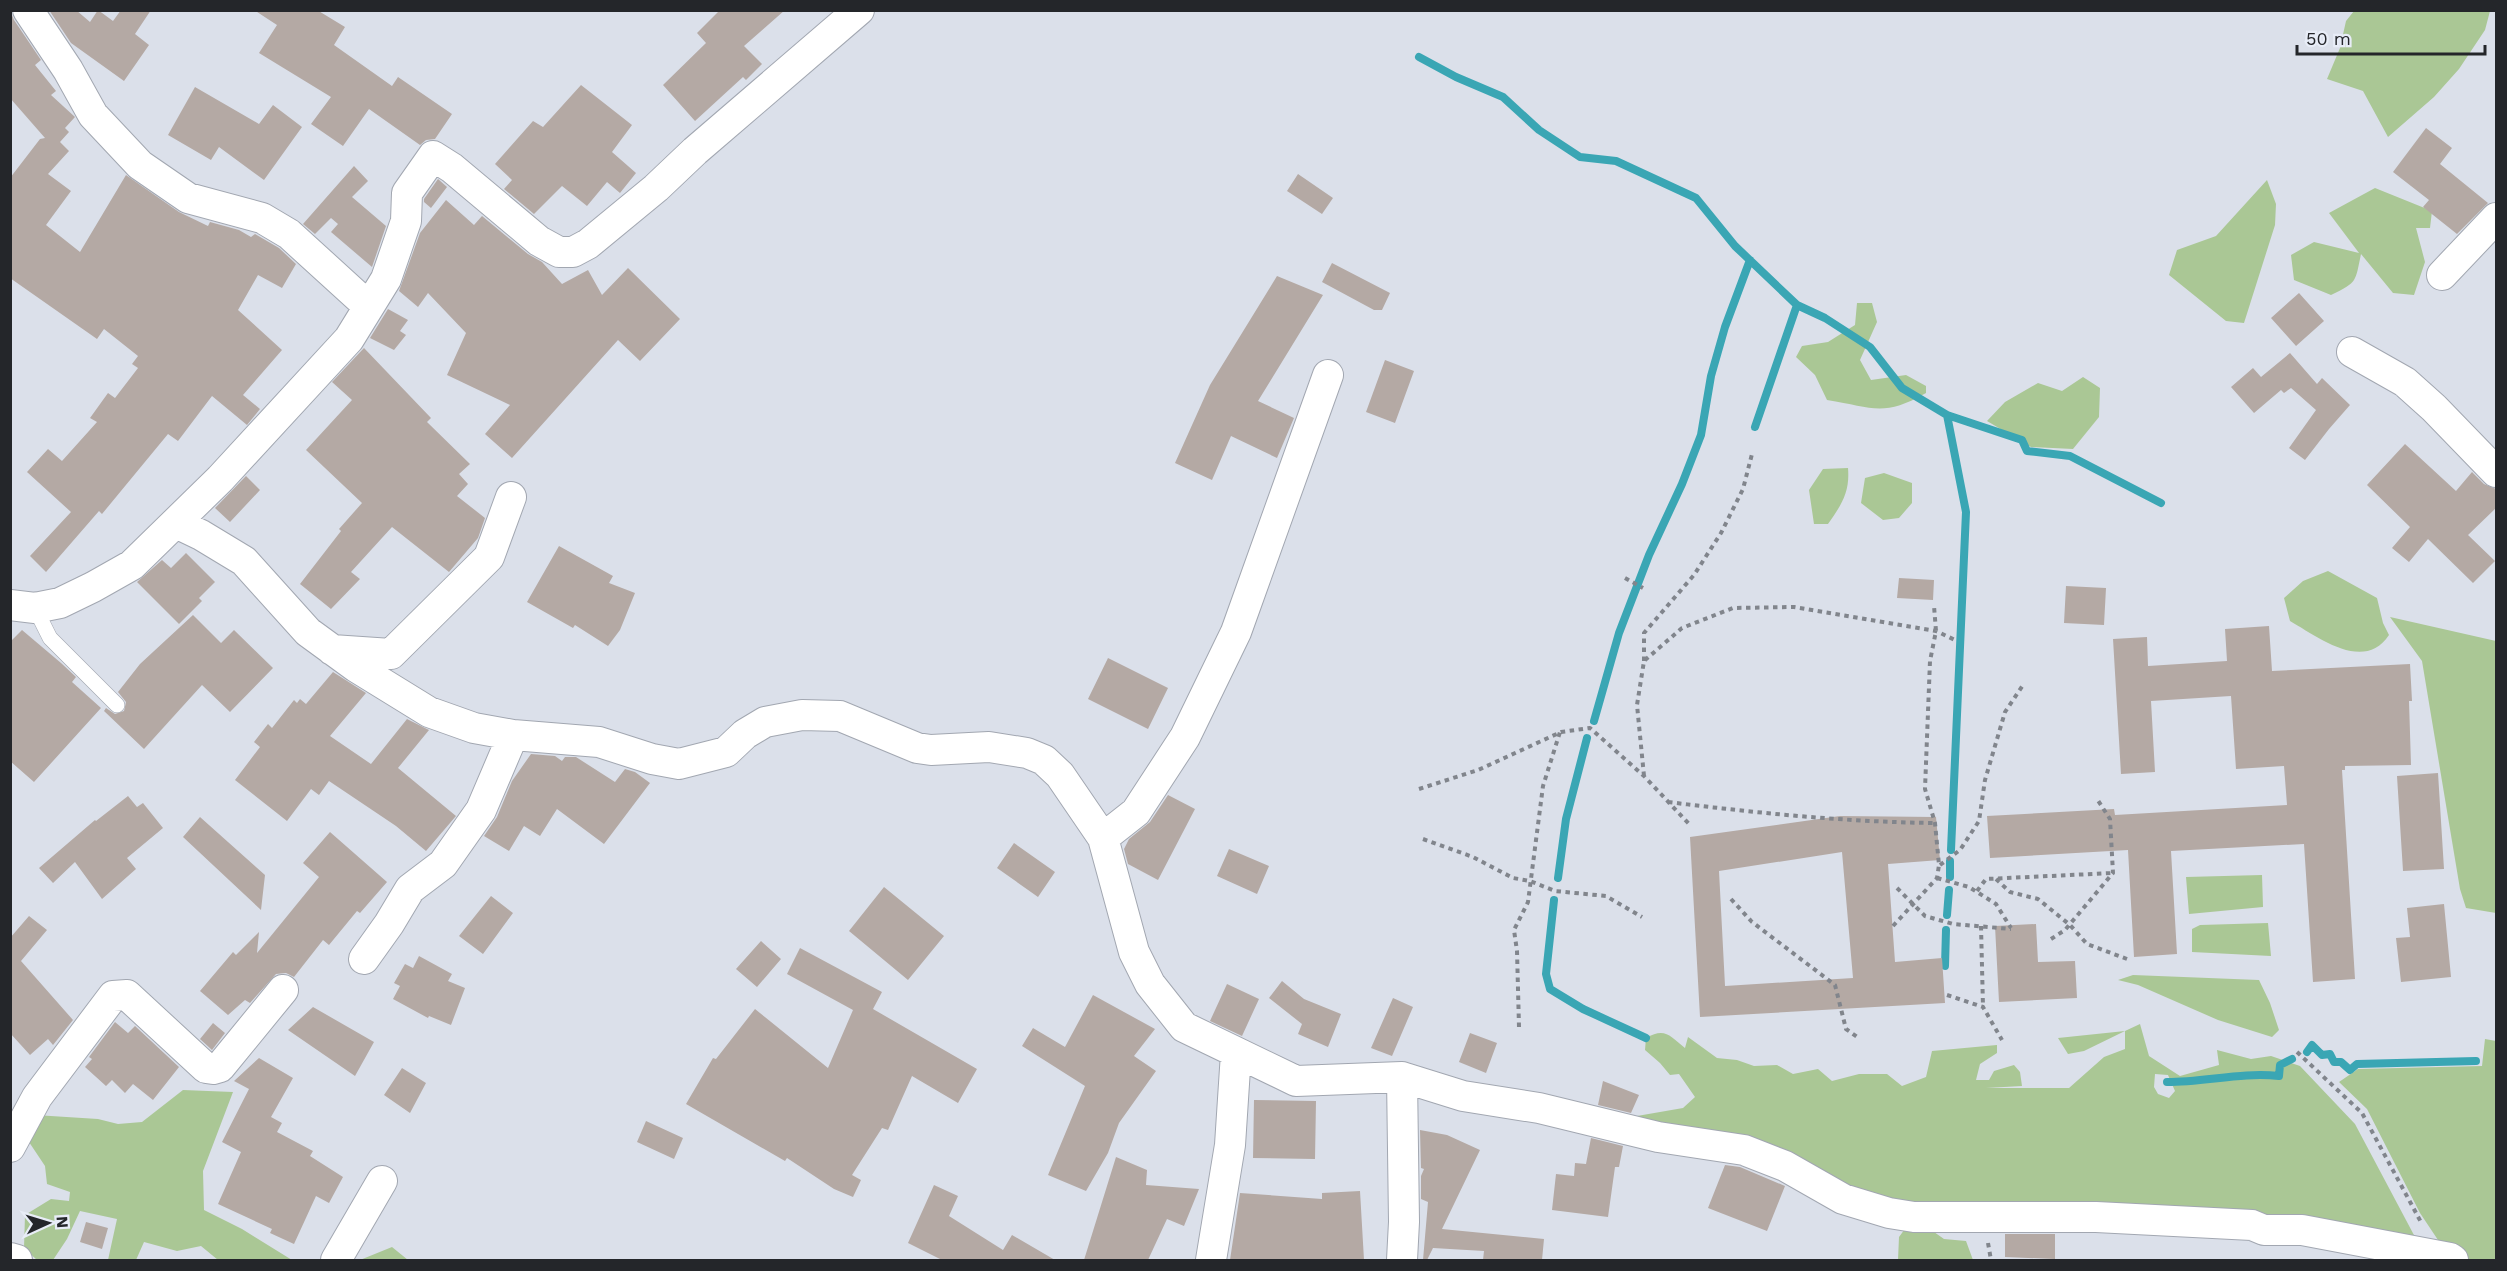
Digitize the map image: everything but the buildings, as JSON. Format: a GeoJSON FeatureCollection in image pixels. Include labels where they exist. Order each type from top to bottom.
{"type":"FeatureCollection","features":[{"type":"Feature","properties":{"kind":"street"},"geometry":{"type":"LineString","coordinates":[[28,10],[68,70],[93,115],[140,165],[189,198],[262,218],[289,234],[368,306]]}},
{"type":"Feature","properties":{"kind":"street"},"geometry":{"type":"LineString","coordinates":[[23,607],[60,603],[132,565],[176,523],[349,339],[386,279],[406,221],[406,193],[434,156],[452,168],[539,241],[559,252],[573,252],[588,244],[656,188],[695,151],[859,10]]}},
{"type":"Feature","properties":{"kind":"street"},"geometry":{"type":"LineString","coordinates":[[2442,274],[2496,218]]}},
{"type":"Feature","properties":{"kind":"street"},"geometry":{"type":"LineString","coordinates":[[2352,352],[2405,382],[2434,408],[2496,472]]}},
{"type":"Feature","properties":{"kind":"street"},"geometry":{"type":"LineString","coordinates":[[1104,838],[1136,812],[1190,728],[1236,632],[1328,375]]}},
{"type":"Feature","properties":{"kind":"street"},"geometry":{"type":"LineString","coordinates":[[332,650],[391,654],[489,557],[511,497]]}},
{"type":"Feature","properties":{"kind":"street"},"geometry":{"type":"LineString","coordinates":[[176,523],[244,561],[308,632],[356,667],[429,712],[474,728],[513,735],[599,742],[652,759],[679,764],[726,752],[745,734],[765,722],[802,716],[840,716],[917,748],[946,750],[988,747],[1027,753],[1044,760],[1060,775],[1104,838],[1134,952],[1150,984],[1184,1027],[1296,1080],[1402,1077],[1463,1096],[1539,1108],[1659,1137],[1744,1150],[1785,1166],[1843,1199],[1914,1217],[2096,1217],[2252,1226],[2264,1230],[2302,1230],[2451,1259]]}},
{"type":"Feature","properties":{"kind":"street"},"geometry":{"type":"LineString","coordinates":[[364,959],[410,890],[443,864],[481,810],[513,735]]}},
{"type":"Feature","properties":{"kind":"street"},"geometry":{"type":"LineString","coordinates":[[10,1147],[22,1120],[37,1096],[113,996],[127,995],[206,1068],[213,1069],[220,1066],[283,990]]}},
{"type":"Feature","properties":{"kind":"street"},"geometry":{"type":"LineString","coordinates":[[1211,1260],[1230,1144],[1236,1053]]}},
{"type":"Feature","properties":{"kind":"street"},"geometry":{"type":"LineString","coordinates":[[1402,1077],[1404,1222],[1402,1260]]}},
{"type":"Feature","properties":{"kind":"street"},"geometry":{"type":"LineString","coordinates":[[336,1260],[382,1181]]}},
{"type":"Feature","properties":{"kind":"street"},"geometry":{"type":"LineString","coordinates":[[10,1258],[17,1260]]}},
{"type":"Feature","properties":{"kind":"lane"},"geometry":{"type":"LineString","coordinates":[[23,607],[50,638],[117,705]]}},
{"type":"Feature","properties":{"kind":"path"},"geometry":{"type":"LineString","coordinates":[[1644,776],[1637,705],[1644,661],[1644,633],[1694,575],[1721,533],[1743,489],[1752,454]]}},
{"type":"Feature","properties":{"kind":"path"},"geometry":{"type":"LineString","coordinates":[[1625,578],[1643,588]]}},
{"type":"Feature","properties":{"kind":"path"},"geometry":{"type":"LineString","coordinates":[[1893,926],[1912,902],[1936,878],[1939,865],[1935,824],[1925,789],[1930,661],[1936,631],[1934,606]]}},
{"type":"Feature","properties":{"kind":"path"},"geometry":{"type":"LineString","coordinates":[[1644,661],[1682,628],[1733,608],[1794,607],[1936,631],[1955,640]]}},
{"type":"Feature","properties":{"kind":"path"},"geometry":{"type":"LineString","coordinates":[[1939,865],[1960,850],[1979,821],[1985,780],[2005,712],[2022,686]]}},
{"type":"Feature","properties":{"kind":"path"},"geometry":{"type":"LineString","coordinates":[[1419,789],[1478,770],[1561,732],[1590,728],[1644,776],[1689,824]]}},
{"type":"Feature","properties":{"kind":"path"},"geometry":{"type":"LineString","coordinates":[[1519,1027],[1517,951],[1514,930],[1528,902],[1543,786],[1561,732]]}},
{"type":"Feature","properties":{"kind":"path"},"geometry":{"type":"LineString","coordinates":[[2051,939],[2070,925],[2113,873],[2110,819],[2097,799]]}},
{"type":"Feature","properties":{"kind":"path"},"geometry":{"type":"LineString","coordinates":[[1667,802],[1747,812],[1864,822],[1935,824]]}},
{"type":"Feature","properties":{"kind":"path"},"geometry":{"type":"LineString","coordinates":[[1424,839],[1473,857],[1513,878],[1530,881],[1555,891],[1606,896],[1642,917]]}},
{"type":"Feature","properties":{"kind":"path"},"geometry":{"type":"LineString","coordinates":[[1977,891],[1986,879],[2113,873]]}},
{"type":"Feature","properties":{"kind":"path"},"geometry":{"type":"LineString","coordinates":[[1897,888],[1926,916],[1953,924],[2011,929],[1996,904],[1977,891],[1936,878]]}},
{"type":"Feature","properties":{"kind":"path"},"geometry":{"type":"LineString","coordinates":[[1996,879],[2010,892],[2038,899],[2070,925],[2087,944],[2127,959]]}},
{"type":"Feature","properties":{"kind":"path"},"geometry":{"type":"LineString","coordinates":[[1731,899],[1752,922],[1835,986],[1846,1029],[1860,1039]]}},
{"type":"Feature","properties":{"kind":"path"},"geometry":{"type":"LineString","coordinates":[[1981,926],[1983,1007],[2002,1040]]}},
{"type":"Feature","properties":{"kind":"path"},"geometry":{"type":"LineString","coordinates":[[1947,995],[1983,1007]]}},
{"type":"Feature","properties":{"kind":"path"},"geometry":{"type":"LineString","coordinates":[[2297,1052],[2362,1113],[2436,1250],[2451,1259]]}},
{"type":"Feature","properties":{"kind":"green space"},"geometry":{"type":"Polygon","coordinates":[[[2354,11],[2490,11],[2485,30],[2459,69],[2434,97],[2388,137],[2363,91],[2327,79],[2340,48],[2346,21],[2354,11]]]}},
{"type":"Feature","properties":{"kind":"green space"},"geometry":{"type":"Polygon","coordinates":[[[2267,180],[2276,204],[2275,225],[2244,323],[2226,321],[2169,275],[2177,250],[2216,236],[2267,180]]]}},
{"type":"Feature","properties":{"kind":"green space"},"geometry":{"type":"Polygon","coordinates":[[[2375,188],[2432,211],[2430,228],[2416,228],[2425,262],[2414,295],[2393,293],[2361,254],[2354,280],[2331,295],[2294,280],[2291,255],[2314,242],[2359,253],[2329,213],[2375,188]]]}},
{"type":"Feature","properties":{"kind":"green space"},"geometry":{"type":"Polygon","coordinates":[[[1857,303],[1872,303],[1877,322],[1860,360],[1871,380],[1906,375],[1926,386],[1926,393],[1898,406],[1887,408],[1827,400],[1815,375],[1796,357],[1802,346],[1828,342],[1855,325],[1857,303]]]}},
{"type":"Feature","properties":{"kind":"green space"},"geometry":{"type":"Polygon","coordinates":[[[2083,377],[2100,388],[2099,417],[2073,449],[2031,447],[1987,421],[2005,402],[2038,383],[2062,391],[2083,377]]]}},
{"type":"Feature","properties":{"kind":"green space"},"geometry":{"type":"Polygon","coordinates":[[[1848,468],[1848,484],[1837,510],[1828,524],[1814,524],[1809,490],[1823,469],[1848,468]]]}},
{"type":"Feature","properties":{"kind":"green space"},"geometry":{"type":"Polygon","coordinates":[[[1884,473],[1912,483],[1912,503],[1899,518],[1883,520],[1861,503],[1865,478],[1884,473]]]}},
{"type":"Feature","properties":{"kind":"green space"},"geometry":{"type":"Polygon","coordinates":[[[2328,571],[2377,598],[2383,623],[2389,635],[2379,646],[2367,651],[2341,648],[2290,621],[2284,598],[2303,581],[2328,571]]]}},
{"type":"Feature","properties":{"kind":"green space"},"geometry":{"type":"Polygon","coordinates":[[[2390,617],[2496,641],[2496,913],[2466,908],[2460,889],[2422,661],[2390,617]]]}},
{"type":"Feature","properties":{"kind":"green space"},"geometry":{"type":"Polygon","coordinates":[[[2262,875],[2263,907],[2189,914],[2186,877],[2262,875]]]}},
{"type":"Feature","properties":{"kind":"green space"},"geometry":{"type":"Polygon","coordinates":[[[2268,923],[2271,956],[2192,952],[2192,929],[2200,925],[2268,923]]]}},
{"type":"Feature","properties":{"kind":"green space"},"geometry":{"type":"Polygon","coordinates":[[[2133,975],[2259,980],[2279,1030],[2272,1037],[2218,1020],[2138,985],[2118,980],[2133,975]]]}},
{"type":"Feature","properties":{"kind":"green space"},"geometry":{"type":"Polygon","coordinates":[[[2140,1024],[2149,1056],[2180,1076],[2219,1065],[2217,1050],[2251,1059],[2271,1056],[2300,1066],[2355,1124],[2415,1237],[1917,1220],[1944,1239],[1966,1241],[1973,1260],[1898,1260],[1899,1237],[1913,1218],[1814,1184],[1633,1130],[1637,1116],[1683,1108],[1695,1097],[1679,1074],[1670,1075],[1645,1050],[1646,1038],[1658,1033],[1667,1034],[1685,1048],[1688,1037],[1717,1058],[1737,1060],[1754,1066],[1777,1065],[1793,1074],[1818,1069],[1832,1081],[1859,1074],[1887,1074],[1902,1086],[1926,1077],[1932,1051],[1997,1045],[1997,1053],[1980,1064],[1976,1080],[1989,1080],[1994,1071],[2014,1065],[2020,1072],[2022,1086],[1986,1088],[2069,1088],[2104,1057],[2125,1049],[2125,1031],[2140,1024]],[[2155,1074],[2154,1087],[2158,1094],[2169,1098],[2175,1091],[2168,1075],[2155,1074]]]}},
{"type":"Feature","properties":{"kind":"green space"},"geometry":{"type":"Polygon","coordinates":[[[2125,1031],[2084,1051],[2068,1054],[2058,1038],[2125,1031]]]}},
{"type":"Feature","properties":{"kind":"green space"},"geometry":{"type":"Polygon","coordinates":[[[2485,1039],[2496,1041],[2496,1260],[2461,1260],[2440,1243],[2420,1213],[2367,1109],[2339,1082],[2358,1069],[2482,1066],[2485,1039]]]}},
{"type":"Feature","properties":{"kind":"green space"},"geometry":{"type":"Polygon","coordinates":[[[183,1090],[233,1092],[203,1171],[204,1210],[242,1229],[292,1260],[218,1260],[201,1246],[177,1251],[144,1242],[136,1260],[108,1260],[117,1219],[80,1211],[67,1239],[53,1260],[37,1260],[24,1248],[25,1215],[51,1199],[69,1201],[70,1192],[47,1184],[45,1166],[29,1142],[35,1115],[98,1119],[118,1124],[142,1122],[183,1090]]]}},
{"type":"Feature","properties":{"kind":"green space"},"geometry":{"type":"Polygon","coordinates":[[[392,1247],[408,1260],[360,1260],[392,1247]]]}},
{"type":"Feature","properties":{"kind":"waterway"},"geometry":{"type":"LineString","coordinates":[[1419,57],[1456,77],[1503,97],[1539,130],[1580,157],[1616,161],[1696,198],[1735,246],[1797,305],[1825,318],[1870,347],[1902,388],[1947,415],[2022,440],[2027,451],[2070,456],[2161,503]]}},
{"type":"Feature","properties":{"kind":"waterway"},"geometry":{"type":"LineString","coordinates":[[1594,721],[1619,633],[1649,555],[1682,484],[1701,435],[1711,376],[1725,327],[1750,260]]}},
{"type":"Feature","properties":{"kind":"waterway"},"geometry":{"type":"LineString","coordinates":[[1755,427],[1797,305]]}},
{"type":"Feature","properties":{"kind":"waterway"},"geometry":{"type":"LineString","coordinates":[[1947,415],[1966,512],[1951,850]]}},
{"type":"Feature","properties":{"kind":"waterway"},"geometry":{"type":"LineString","coordinates":[[1558,878],[1566,819],[1587,738]]}},
{"type":"Feature","properties":{"kind":"waterway"},"geometry":{"type":"LineString","coordinates":[[1950,861],[1950,877]]}},
{"type":"Feature","properties":{"kind":"waterway"},"geometry":{"type":"LineString","coordinates":[[1947,915],[1949,890]]}},
{"type":"Feature","properties":{"kind":"waterway"},"geometry":{"type":"LineString","coordinates":[[1554,900],[1546,974],[1550,989],[1583,1009],[1646,1038]]}},
{"type":"Feature","properties":{"kind":"waterway"},"geometry":{"type":"LineString","coordinates":[[1945,966],[1946,930]]}},
{"type":"Feature","properties":{"kind":"waterway"},"geometry":{"type":"LineString","coordinates":[[2307,1052],[2312,1045],[2322,1055],[2330,1054],[2334,1062],[2341,1062],[2350,1070],[2357,1064],[2476,1061]]}},
{"type":"Feature","properties":{"kind":"waterway"},"geometry":{"type":"LineString","coordinates":[[2167,1082],[2251,1075],[2279,1076],[2280,1065],[2292,1059]]}}]}
